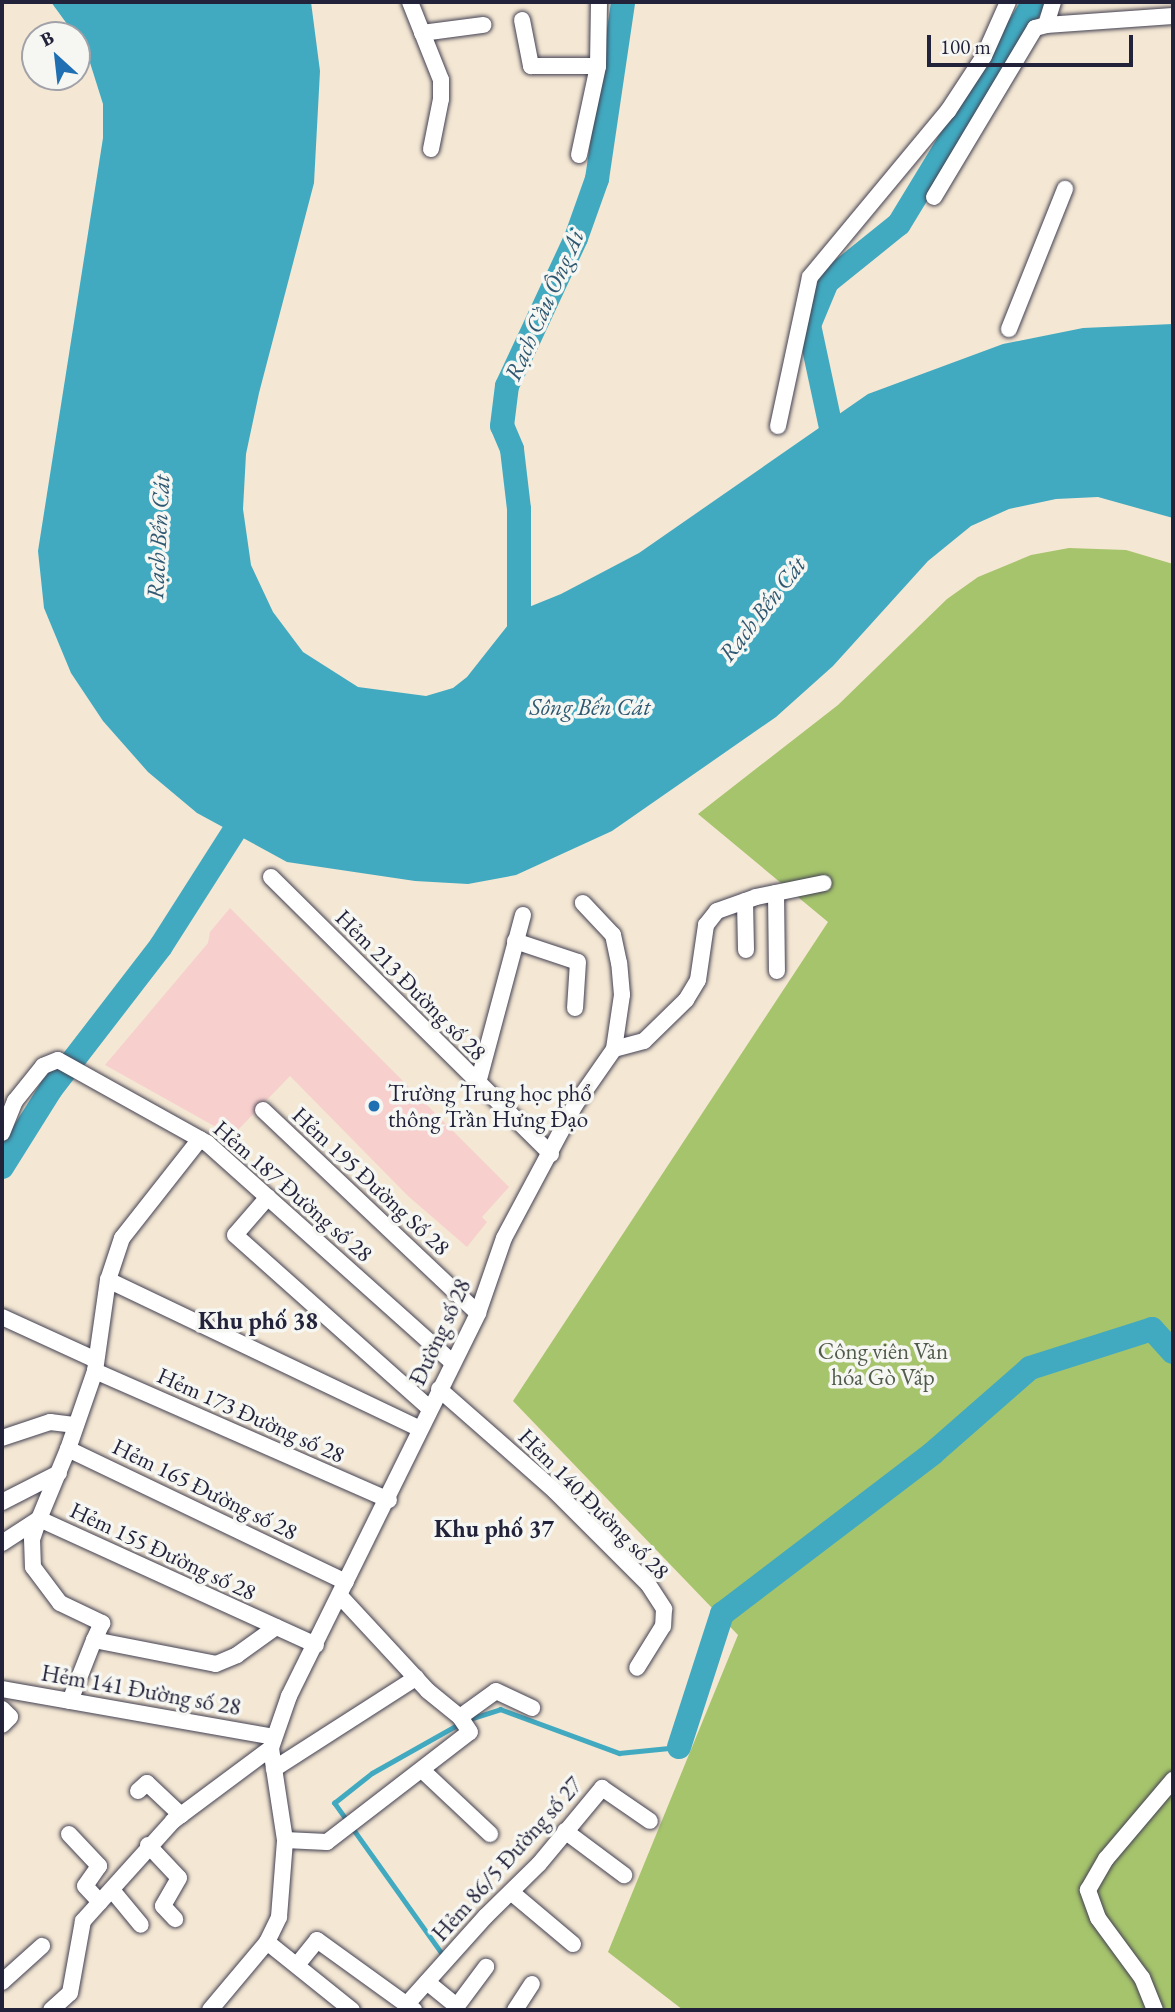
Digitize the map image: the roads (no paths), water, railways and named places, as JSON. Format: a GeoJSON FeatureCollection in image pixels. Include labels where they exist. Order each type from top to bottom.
{"type":"FeatureCollection","features":[{"type":"Feature","properties":{"kind":"street"},"geometry":{"type":"LineString","coordinates":[[410,2],[441,80],[431,149]]}},
{"type":"Feature","properties":{"kind":"street"},"geometry":{"type":"LineString","coordinates":[[579,155],[598,65],[599,2]]}},
{"type":"Feature","properties":{"kind":"street"},"geometry":{"type":"LineString","coordinates":[[778,426],[810,277],[948,111],[984,56],[1008,2]]}},
{"type":"Feature","properties":{"kind":"street"},"geometry":{"type":"LineString","coordinates":[[1046,26],[1053,2]]}},
{"type":"Feature","properties":{"kind":"street"},"geometry":{"type":"LineString","coordinates":[[934,197],[1035,28],[1173,16]]}},
{"type":"Feature","properties":{"kind":"street"},"geometry":{"type":"LineString","coordinates":[[522,20],[531,66],[598,65]]}},
{"type":"Feature","properties":{"kind":"street"},"geometry":{"type":"LineString","coordinates":[[422,33],[483,25]]}},
{"type":"Feature","properties":{"kind":"street"},"geometry":{"type":"LineString","coordinates":[[1009,330],[1065,189]]}},
{"type":"Feature","properties":{"kind":"street","name":"Hẻm 213 Đường số 28"},"geometry":{"type":"LineString","coordinates":[[271,877],[551,1154]]}},
{"type":"Feature","properties":{"kind":"street"},"geometry":{"type":"LineString","coordinates":[[614,1049],[644,1041],[668,1020],[698,980],[706,925],[717,911],[745,901],[824,883]]}},
{"type":"Feature","properties":{"kind":"street"},"geometry":{"type":"LineString","coordinates":[[776,893],[777,971]]}},
{"type":"Feature","properties":{"kind":"street"},"geometry":{"type":"LineString","coordinates":[[745,901],[746,950]]}},
{"type":"Feature","properties":{"kind":"street","name":"Đường số 28"},"geometry":{"type":"LineString","coordinates":[[272,1742],[343,1589],[390,1500],[429,1408],[478,1313],[504,1238],[575,1105],[614,1049],[622,995],[620,963],[613,935],[583,902]]}},
{"type":"Feature","properties":{"kind":"street"},"geometry":{"type":"LineString","coordinates":[[478,1083],[523,915]]}},
{"type":"Feature","properties":{"kind":"street"},"geometry":{"type":"LineString","coordinates":[[515,941],[578,962],[575,1008]]}},
{"type":"Feature","properties":{"kind":"street","name":"Hẻm 187 Đường số 28"},"geometry":{"type":"LineString","coordinates":[[2,1133],[22,1092],[43,1066],[58,1060],[200,1139],[453,1362]]}},
{"type":"Feature","properties":{"kind":"street","name":"Hẻm 195 Đường Số 28"},"geometry":{"type":"LineString","coordinates":[[262,1110],[478,1313]]}},
{"type":"Feature","properties":{"kind":"street"},"geometry":{"type":"LineString","coordinates":[[2,1502],[59,1473],[95,1366],[108,1280],[122,1238],[200,1139]]}},
{"type":"Feature","properties":{"kind":"street"},"geometry":{"type":"LineString","coordinates":[[268,1197],[236,1235],[429,1408]]}},
{"type":"Feature","properties":{"kind":"street"},"geometry":{"type":"LineString","coordinates":[[108,1280],[420,1429]]}},
{"type":"Feature","properties":{"kind":"street","name":"Hẻm 173 Đường số 28"},"geometry":{"type":"LineString","coordinates":[[4,1324],[390,1500]]}},
{"type":"Feature","properties":{"kind":"street","name":"Hẻm 140 Đường số 28"},"geometry":{"type":"LineString","coordinates":[[439,1389],[555,1491],[648,1584],[664,1609],[663,1626],[637,1668]]}},
{"type":"Feature","properties":{"kind":"street"},"geometry":{"type":"LineString","coordinates":[[2,1438],[50,1422],[76,1425]]}},
{"type":"Feature","properties":{"kind":"street","name":"Hẻm 165 Đường số 28"},"geometry":{"type":"LineString","coordinates":[[68,1449],[343,1589]]}},
{"type":"Feature","properties":{"kind":"street","name":"Hẻm 155 Đường số 28"},"geometry":{"type":"LineString","coordinates":[[59,1473],[39,1519],[316,1645]]}},
{"type":"Feature","properties":{"kind":"street"},"geometry":{"type":"LineString","coordinates":[[2,1543],[39,1519]]}},
{"type":"Feature","properties":{"kind":"street"},"geometry":{"type":"LineString","coordinates":[[39,1519],[32,1539],[33,1567],[60,1603],[102,1623],[70,1701]]}},
{"type":"Feature","properties":{"kind":"street"},"geometry":{"type":"LineString","coordinates":[[285,1840],[327,1842],[423,1771],[470,1732],[460,1717],[416,1678],[343,1589]]}},
{"type":"Feature","properties":{"kind":"street"},"geometry":{"type":"LineString","coordinates":[[94,1640],[216,1664],[237,1655],[276,1628]]}},
{"type":"Feature","properties":{"kind":"street"},"geometry":{"type":"LineString","coordinates":[[274,1769],[416,1678]]}},
{"type":"Feature","properties":{"kind":"street","name":"Hẻm 141 Đường số 28"},"geometry":{"type":"LineString","coordinates":[[2,1689],[272,1742]]}},
{"type":"Feature","properties":{"kind":"street"},"geometry":{"type":"LineString","coordinates":[[460,1717],[496,1691],[532,1708]]}},
{"type":"Feature","properties":{"kind":"street"},"geometry":{"type":"LineString","coordinates":[[2,1709],[10,1717],[2,1725]]}},
{"type":"Feature","properties":{"kind":"street"},"geometry":{"type":"LineString","coordinates":[[210,2010],[267,1941],[279,1917],[285,1840],[272,1742]]}},
{"type":"Feature","properties":{"kind":"street"},"geometry":{"type":"LineString","coordinates":[[51,2010],[70,1993],[80,1930],[100,1902],[148,1845],[272,1742]]}},
{"type":"Feature","properties":{"kind":"street"},"geometry":{"type":"LineString","coordinates":[[423,1771],[490,1834]]}},
{"type":"Feature","properties":{"kind":"street"},"geometry":{"type":"LineString","coordinates":[[1155,2010],[1142,1978],[1098,1918],[1088,1890],[1106,1859],[1173,1780]]}},
{"type":"Feature","properties":{"kind":"street"},"geometry":{"type":"LineString","coordinates":[[138,1791],[147,1783],[181,1815]]}},
{"type":"Feature","properties":{"kind":"street","name":"Hẻm 86/5 Đường số 27"},"geometry":{"type":"LineString","coordinates":[[411,2007],[427,1982],[602,1788],[650,1821]]}},
{"type":"Feature","properties":{"kind":"street"},"geometry":{"type":"LineString","coordinates":[[565,1831],[624,1875]]}},
{"type":"Feature","properties":{"kind":"street"},"geometry":{"type":"LineString","coordinates":[[69,1834],[99,1866],[85,1886],[100,1902]]}},
{"type":"Feature","properties":{"kind":"street"},"geometry":{"type":"LineString","coordinates":[[148,1845],[178,1878],[163,1906],[175,1919]]}},
{"type":"Feature","properties":{"kind":"street"},"geometry":{"type":"LineString","coordinates":[[112,1890],[141,1925]]}},
{"type":"Feature","properties":{"kind":"street"},"geometry":{"type":"LineString","coordinates":[[511,1892],[573,1944]]}},
{"type":"Feature","properties":{"kind":"street"},"geometry":{"type":"LineString","coordinates":[[297,1965],[317,1940],[411,2007]]}},
{"type":"Feature","properties":{"kind":"street"},"geometry":{"type":"LineString","coordinates":[[267,1941],[352,2010]]}},
{"type":"Feature","properties":{"kind":"street"},"geometry":{"type":"LineString","coordinates":[[2,1982],[42,1946]]}},
{"type":"Feature","properties":{"kind":"street"},"geometry":{"type":"LineString","coordinates":[[427,1982],[457,2006],[486,1967]]}},
{"type":"Feature","properties":{"kind":"street"},"geometry":{"type":"LineString","coordinates":[[515,2010],[532,1984]]}},
{"type":"Feature","properties":{"kind":"water","name":"Sông Bến Cát"},"geometry":{"type":"Polygon","coordinates":[[[51,2],[311,2],[320,71],[314,183],[259,393],[246,454],[243,509],[251,565],[273,612],[303,652],[358,687],[426,696],[453,688],[467,677],[519,611],[561,594],[639,553],[868,394],[1003,344],[1083,328],[1173,324],[1173,518],[1098,497],[1056,499],[1009,509],[971,526],[928,561],[833,666],[776,717],[612,831],[516,875],[468,884],[415,881],[287,862],[197,813],[148,772],[103,721],[71,673],[44,608],[38,551],[103,138],[103,104],[91,66],[91,21],[65,21],[51,2]]]}},
{"type":"Feature","properties":{"kind":"waterway","name":"Rạch Cầu Ông Ai"},"geometry":{"type":"LineString","coordinates":[[519,642],[519,509],[512,449],[502,426],[507,386],[576,238],[597,179],[623,2]]}},
{"type":"Feature","properties":{"kind":"waterway"},"geometry":{"type":"LineString","coordinates":[[836,451],[809,325],[827,282],[899,224],[1034,2]]}},
{"type":"Feature","properties":{"kind":"waterway"},"geometry":{"type":"LineString","coordinates":[[2,1167],[51,1089],[161,946],[249,808]]}},
{"type":"Feature","properties":{"kind":"waterway"},"geometry":{"type":"LineString","coordinates":[[679,1747],[722,1614],[933,1453],[1030,1368],[1152,1329],[1173,1352]]}},
{"type":"Feature","properties":{"kind":"waterway"},"geometry":{"type":"LineString","coordinates":[[467,1720],[500,1709],[619,1753],[679,1747]]}},
{"type":"Feature","properties":{"kind":"waterway"},"geometry":{"type":"LineString","coordinates":[[444,1957],[334,1803],[372,1773],[459,1724]]}},
{"type":"Feature","properties":{"kind":"place","name":"Trường Trung học phổ thông Trần Hưng Đạo"},"geometry":{"type":"Point","coordinates":[374,1106]}},
{"type":"Feature","properties":{"kind":"district","name":"Khu phố 38"},"geometry":{"type":"Point","coordinates":[258,1321]}},
{"type":"Feature","properties":{"kind":"district","name":"Khu phố 37"},"geometry":{"type":"Point","coordinates":[494,1529]}},
{"type":"Feature","properties":{"kind":"water label","name":"Rạch Bến Cát"},"geometry":{"type":"Point","coordinates":[158,537]}},
{"type":"Feature","properties":{"kind":"water label","name":"Rạch Bến Cát"},"geometry":{"type":"Point","coordinates":[762,609]}},
{"type":"Feature","properties":{"kind":"park label","name":"Công viên Văn hóa Gò Vấp"},"geometry":{"type":"Point","coordinates":[883,1364]}}]}
